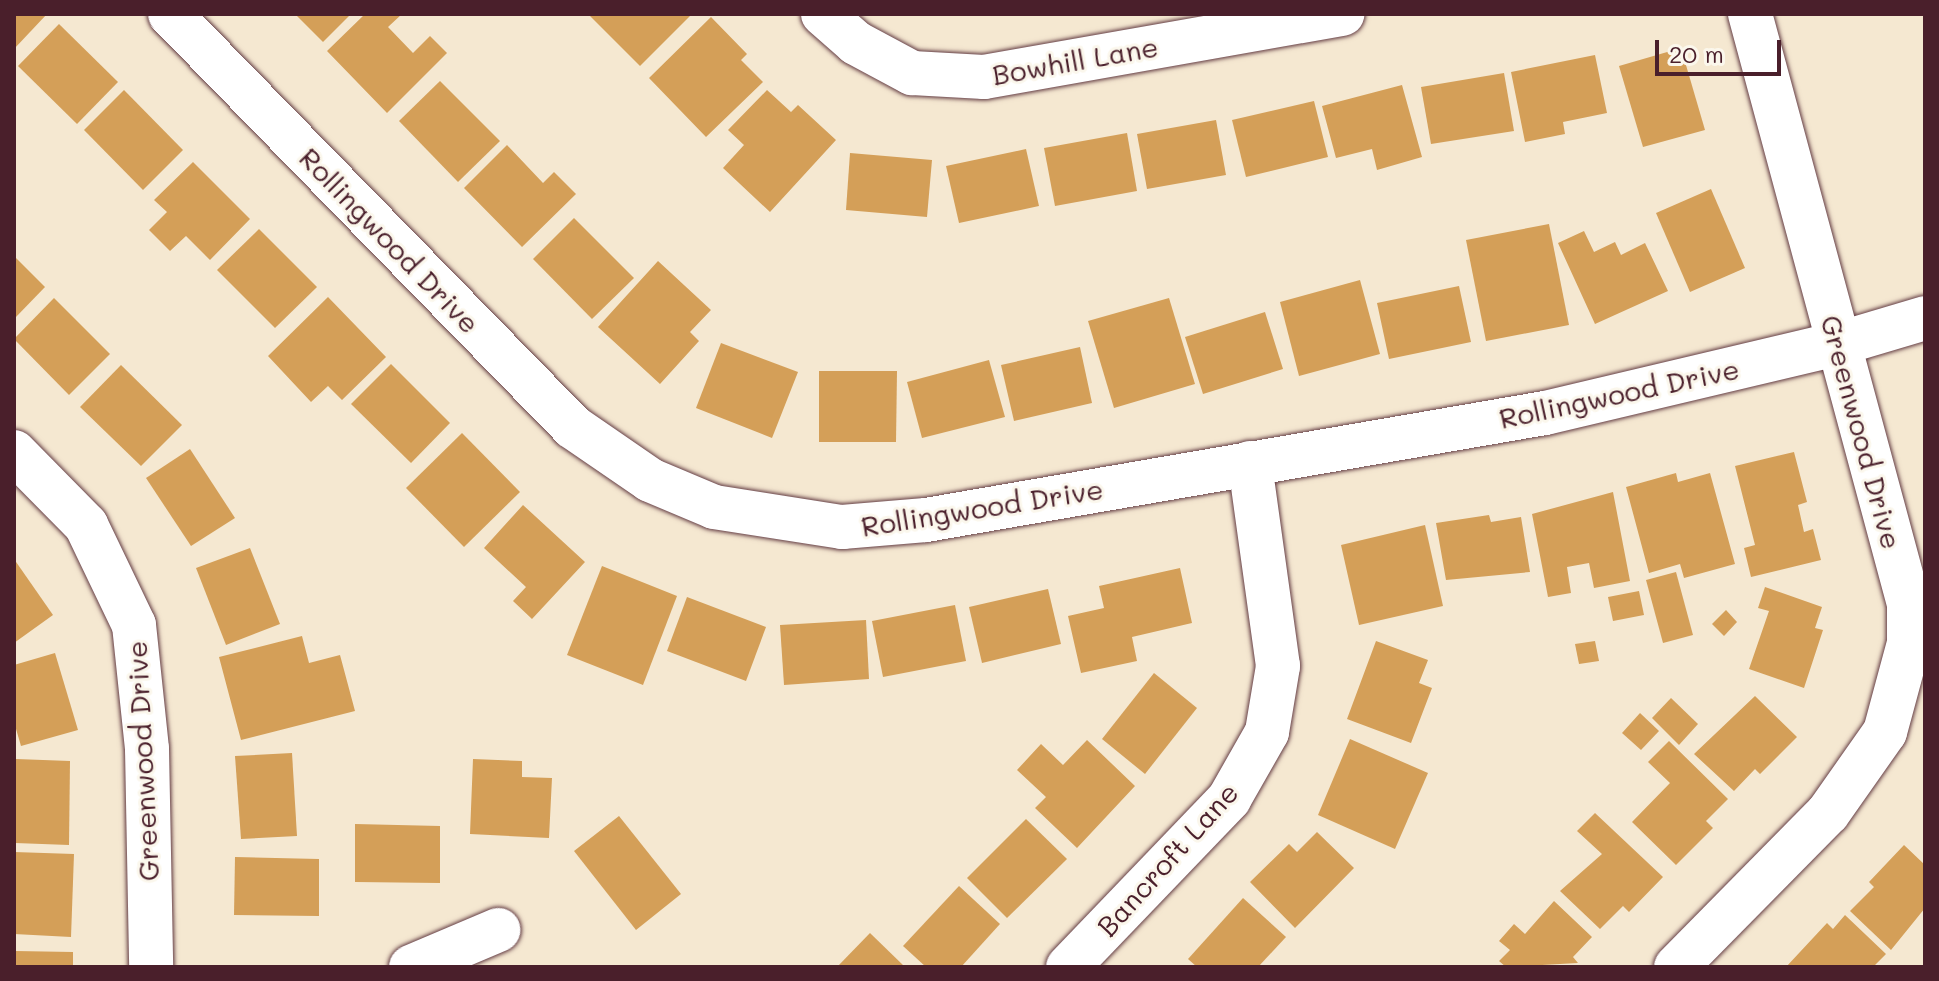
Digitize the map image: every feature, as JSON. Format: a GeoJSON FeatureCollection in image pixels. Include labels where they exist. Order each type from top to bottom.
{"type":"FeatureCollection","features":[{"type":"Feature","properties":{"kind":"street","name":"Rollingwood Drive"},"geometry":{"type":"LineString","coordinates":[[170,14],[573,427],[650,480],[714,507],[842,527],[926,520],[1545,413],[1838,344],[1925,318]]}},
{"type":"Feature","properties":{"kind":"street","name":"Bowhill Lane"},"geometry":{"type":"LineString","coordinates":[[823,14],[856,43],[912,73],[984,77],[1231,23],[1343,14]]}},
{"type":"Feature","properties":{"kind":"street","name":"Greenwood Drive"},"geometry":{"type":"LineString","coordinates":[[1676,967],[1836,802],[1885,732],[1909,643],[1909,604],[1750,14]]}},
{"type":"Feature","properties":{"kind":"street","name":"Greenwood Drive"},"geometry":{"type":"LineString","coordinates":[[14,452],[86,525],[134,625],[147,749],[151,967]]}},
{"type":"Feature","properties":{"kind":"street","name":"Bancroft Lane"},"geometry":{"type":"LineString","coordinates":[[1068,967],[1229,799],[1267,732],[1278,666],[1250,463]]}},
{"type":"Feature","properties":{"kind":"street"},"geometry":{"type":"LineString","coordinates":[[411,967],[498,930]]}},
{"type":"Feature","properties":{"kind":"building"},"geometry":{"type":"Polygon","coordinates":[[[14,14],[47,14],[14,49],[14,14]]]}},
{"type":"Feature","properties":{"kind":"building"},"geometry":{"type":"Polygon","coordinates":[[[295,14],[351,14],[323,42],[295,14]]]}},
{"type":"Feature","properties":{"kind":"building"},"geometry":{"type":"Polygon","coordinates":[[[365,14],[402,14],[388,27],[413,53],[430,36],[447,53],[387,113],[327,51],[365,14]]]}},
{"type":"Feature","properties":{"kind":"building"},"geometry":{"type":"Polygon","coordinates":[[[588,14],[692,14],[640,66],[588,14]]]}},
{"type":"Feature","properties":{"kind":"building"},"geometry":{"type":"Polygon","coordinates":[[[711,17],[747,54],[741,60],[763,82],[706,137],[649,78],[711,17]]]}},
{"type":"Feature","properties":{"kind":"building"},"geometry":{"type":"Polygon","coordinates":[[[59,24],[118,82],[77,124],[18,66],[59,24]]]}},
{"type":"Feature","properties":{"kind":"building"},"geometry":{"type":"Polygon","coordinates":[[[1681,48],[1705,130],[1643,147],[1619,66],[1681,48]]]}},
{"type":"Feature","properties":{"kind":"building"},"geometry":{"type":"Polygon","coordinates":[[[1595,55],[1607,113],[1563,122],[1565,134],[1525,142],[1511,72],[1595,55]]]}},
{"type":"Feature","properties":{"kind":"building"},"geometry":{"type":"Polygon","coordinates":[[[1504,73],[1514,131],[1431,144],[1421,87],[1504,73]]]}},
{"type":"Feature","properties":{"kind":"building"},"geometry":{"type":"Polygon","coordinates":[[[440,81],[500,141],[458,182],[399,121],[440,81]]]}},
{"type":"Feature","properties":{"kind":"building"},"geometry":{"type":"Polygon","coordinates":[[[1402,85],[1422,157],[1377,170],[1372,149],[1336,158],[1322,106],[1402,85]]]}},
{"type":"Feature","properties":{"kind":"building"},"geometry":{"type":"Polygon","coordinates":[[[124,90],[183,150],[143,190],[84,130],[124,90]]]}},
{"type":"Feature","properties":{"kind":"building"},"geometry":{"type":"Polygon","coordinates":[[[767,90],[791,112],[798,105],[836,140],[770,212],[723,168],[744,145],[728,130],[767,90]]]}},
{"type":"Feature","properties":{"kind":"building"},"geometry":{"type":"Polygon","coordinates":[[[1314,101],[1328,157],[1246,177],[1232,120],[1314,101]]]}},
{"type":"Feature","properties":{"kind":"building"},"geometry":{"type":"Polygon","coordinates":[[[1216,120],[1226,175],[1147,189],[1137,134],[1216,120]]]}},
{"type":"Feature","properties":{"kind":"building"},"geometry":{"type":"Polygon","coordinates":[[[1127,133],[1137,191],[1055,206],[1044,148],[1127,133]]]}},
{"type":"Feature","properties":{"kind":"building"},"geometry":{"type":"Polygon","coordinates":[[[507,145],[543,183],[554,172],[576,194],[522,247],[464,188],[507,145]]]}},
{"type":"Feature","properties":{"kind":"building"},"geometry":{"type":"Polygon","coordinates":[[[1026,149],[1039,206],[959,223],[946,166],[1026,149]]]}},
{"type":"Feature","properties":{"kind":"building"},"geometry":{"type":"Polygon","coordinates":[[[850,153],[932,160],[927,217],[846,210],[850,153]]]}},
{"type":"Feature","properties":{"kind":"building"},"geometry":{"type":"Polygon","coordinates":[[[193,162],[250,219],[210,260],[186,236],[170,251],[149,230],[167,212],[154,200],[193,162]]]}},
{"type":"Feature","properties":{"kind":"building"},"geometry":{"type":"Polygon","coordinates":[[[1711,189],[1745,268],[1690,292],[1656,213],[1711,189]]]}},
{"type":"Feature","properties":{"kind":"building"},"geometry":{"type":"Polygon","coordinates":[[[574,218],[634,278],[592,319],[533,259],[574,218]]]}},
{"type":"Feature","properties":{"kind":"building"},"geometry":{"type":"Polygon","coordinates":[[[1549,224],[1569,325],[1486,341],[1466,240],[1549,224]]]}},
{"type":"Feature","properties":{"kind":"building"},"geometry":{"type":"Polygon","coordinates":[[[259,229],[317,287],[275,328],[217,270],[259,229]]]}},
{"type":"Feature","properties":{"kind":"building"},"geometry":{"type":"Polygon","coordinates":[[[1584,231],[1594,252],[1615,242],[1621,255],[1645,243],[1668,291],[1595,324],[1558,243],[1584,231]]]}},
{"type":"Feature","properties":{"kind":"building"},"geometry":{"type":"Polygon","coordinates":[[[14,256],[45,287],[14,319],[14,256]]]}},
{"type":"Feature","properties":{"kind":"building"},"geometry":{"type":"Polygon","coordinates":[[[658,261],[711,310],[690,332],[699,341],[660,384],[598,327],[658,261]]]}},
{"type":"Feature","properties":{"kind":"building"},"geometry":{"type":"Polygon","coordinates":[[[1360,280],[1380,354],[1299,376],[1280,302],[1360,280]]]}},
{"type":"Feature","properties":{"kind":"building"},"geometry":{"type":"Polygon","coordinates":[[[1459,286],[1471,342],[1389,359],[1377,303],[1459,286]]]}},
{"type":"Feature","properties":{"kind":"building"},"geometry":{"type":"Polygon","coordinates":[[[328,297],[386,357],[342,400],[328,386],[311,402],[268,356],[328,297]]]}},
{"type":"Feature","properties":{"kind":"building"},"geometry":{"type":"Polygon","coordinates":[[[54,298],[110,354],[69,395],[14,339],[54,298]]]}},
{"type":"Feature","properties":{"kind":"building"},"geometry":{"type":"Polygon","coordinates":[[[1169,298],[1195,384],[1114,408],[1088,321],[1169,298]]]}},
{"type":"Feature","properties":{"kind":"building"},"geometry":{"type":"Polygon","coordinates":[[[1265,312],[1283,369],[1203,394],[1185,337],[1265,312]]]}},
{"type":"Feature","properties":{"kind":"building"},"geometry":{"type":"Polygon","coordinates":[[[721,343],[798,372],[772,438],[696,408],[721,343]]]}},
{"type":"Feature","properties":{"kind":"building"},"geometry":{"type":"Polygon","coordinates":[[[1080,347],[1092,403],[1014,421],[1001,365],[1080,347]]]}},
{"type":"Feature","properties":{"kind":"building"},"geometry":{"type":"Polygon","coordinates":[[[989,360],[1005,417],[922,438],[907,382],[989,360]]]}},
{"type":"Feature","properties":{"kind":"building"},"geometry":{"type":"Polygon","coordinates":[[[391,364],[450,423],[411,463],[351,404],[391,364]]]}},
{"type":"Feature","properties":{"kind":"building"},"geometry":{"type":"Polygon","coordinates":[[[121,365],[182,425],[141,466],[80,407],[121,365]]]}},
{"type":"Feature","properties":{"kind":"building"},"geometry":{"type":"Polygon","coordinates":[[[819,371],[897,371],[896,442],[819,442],[819,371]]]}},
{"type":"Feature","properties":{"kind":"building"},"geometry":{"type":"Polygon","coordinates":[[[462,433],[520,492],[464,547],[406,488],[462,433]]]}},
{"type":"Feature","properties":{"kind":"building"},"geometry":{"type":"Polygon","coordinates":[[[190,449],[235,518],[191,546],[146,478],[190,449]]]}},
{"type":"Feature","properties":{"kind":"building"},"geometry":{"type":"Polygon","coordinates":[[[1794,452],[1807,502],[1798,505],[1804,532],[1813,529],[1821,560],[1751,577],[1744,548],[1755,545],[1735,466],[1794,452]]]}},
{"type":"Feature","properties":{"kind":"building"},"geometry":{"type":"Polygon","coordinates":[[[1676,473],[1678,482],[1710,473],[1735,564],[1684,578],[1680,564],[1649,573],[1626,487],[1676,473]]]}},
{"type":"Feature","properties":{"kind":"building"},"geometry":{"type":"Polygon","coordinates":[[[1613,492],[1630,581],[1594,588],[1589,563],[1567,567],[1571,593],[1548,597],[1532,514],[1613,492]]]}},
{"type":"Feature","properties":{"kind":"building"},"geometry":{"type":"Polygon","coordinates":[[[523,505],[585,562],[532,619],[513,601],[526,587],[484,548],[523,505]]]}},
{"type":"Feature","properties":{"kind":"building"},"geometry":{"type":"Polygon","coordinates":[[[1489,515],[1491,522],[1521,517],[1530,572],[1446,580],[1436,523],[1489,515]]]}},
{"type":"Feature","properties":{"kind":"building"},"geometry":{"type":"Polygon","coordinates":[[[1425,525],[1443,606],[1359,625],[1341,545],[1425,525]]]}},
{"type":"Feature","properties":{"kind":"building"},"geometry":{"type":"Polygon","coordinates":[[[250,548],[280,624],[226,645],[196,568],[250,548]]]}},
{"type":"Feature","properties":{"kind":"building"},"geometry":{"type":"Polygon","coordinates":[[[14,559],[53,615],[14,643],[14,559]]]}},
{"type":"Feature","properties":{"kind":"building"},"geometry":{"type":"Polygon","coordinates":[[[602,566],[677,596],[643,685],[567,655],[602,566]]]}},
{"type":"Feature","properties":{"kind":"building"},"geometry":{"type":"Polygon","coordinates":[[[1180,568],[1192,623],[1132,637],[1137,661],[1081,673],[1068,616],[1104,608],[1099,586],[1180,568]]]}},
{"type":"Feature","properties":{"kind":"building"},"geometry":{"type":"Polygon","coordinates":[[[1676,572],[1693,635],[1663,643],[1646,580],[1676,572]]]}},
{"type":"Feature","properties":{"kind":"building"},"geometry":{"type":"Polygon","coordinates":[[[1765,587],[1822,607],[1815,628],[1823,630],[1804,688],[1749,669],[1769,611],[1758,608],[1765,587]]]}},
{"type":"Feature","properties":{"kind":"building"},"geometry":{"type":"Polygon","coordinates":[[[1048,589],[1061,644],[982,663],[969,607],[1048,589]]]}},
{"type":"Feature","properties":{"kind":"building"},"geometry":{"type":"Polygon","coordinates":[[[1639,591],[1644,615],[1613,621],[1608,597],[1639,591]]]}},
{"type":"Feature","properties":{"kind":"building"},"geometry":{"type":"Polygon","coordinates":[[[687,597],[766,627],[746,681],[667,651],[687,597]]]}},
{"type":"Feature","properties":{"kind":"building"},"geometry":{"type":"Polygon","coordinates":[[[955,605],[966,661],[883,677],[872,621],[955,605]]]}},
{"type":"Feature","properties":{"kind":"building"},"geometry":{"type":"Polygon","coordinates":[[[1726,610],[1737,622],[1724,636],[1712,624],[1726,610]]]}},
{"type":"Feature","properties":{"kind":"building"},"geometry":{"type":"Polygon","coordinates":[[[866,620],[869,679],[784,685],[780,625],[866,620]]]}},
{"type":"Feature","properties":{"kind":"building"},"geometry":{"type":"Polygon","coordinates":[[[302,636],[309,663],[340,655],[355,711],[241,740],[219,657],[302,636]]]}},
{"type":"Feature","properties":{"kind":"building"},"geometry":{"type":"Polygon","coordinates":[[[1376,641],[1428,660],[1419,683],[1432,688],[1411,743],[1347,719],[1376,641]]]}},
{"type":"Feature","properties":{"kind":"building"},"geometry":{"type":"Polygon","coordinates":[[[1595,641],[1599,661],[1579,664],[1575,644],[1595,641]]]}},
{"type":"Feature","properties":{"kind":"building"},"geometry":{"type":"Polygon","coordinates":[[[55,653],[78,730],[21,746],[14,722],[14,665],[55,653]]]}},
{"type":"Feature","properties":{"kind":"building"},"geometry":{"type":"Polygon","coordinates":[[[1154,673],[1197,708],[1145,774],[1102,739],[1154,673]]]}},
{"type":"Feature","properties":{"kind":"building"},"geometry":{"type":"Polygon","coordinates":[[[1755,696],[1797,737],[1760,774],[1755,769],[1734,791],[1694,754],[1755,696]]]}},
{"type":"Feature","properties":{"kind":"building"},"geometry":{"type":"Polygon","coordinates":[[[1671,698],[1698,724],[1679,745],[1652,718],[1671,698]]]}},
{"type":"Feature","properties":{"kind":"building"},"geometry":{"type":"Polygon","coordinates":[[[1640,713],[1659,731],[1641,750],[1622,733],[1640,713]]]}},
{"type":"Feature","properties":{"kind":"building"},"geometry":{"type":"Polygon","coordinates":[[[1350,739],[1428,773],[1395,849],[1318,815],[1350,739]]]}},
{"type":"Feature","properties":{"kind":"building"},"geometry":{"type":"Polygon","coordinates":[[[1087,740],[1135,786],[1077,848],[1035,808],[1046,797],[1017,770],[1041,744],[1063,765],[1087,740]]]}},
{"type":"Feature","properties":{"kind":"building"},"geometry":{"type":"Polygon","coordinates":[[[1669,741],[1728,799],[1706,821],[1713,828],[1676,865],[1632,822],[1670,783],[1648,762],[1669,741]]]}},
{"type":"Feature","properties":{"kind":"building"},"geometry":{"type":"Polygon","coordinates":[[[292,753],[297,836],[241,839],[235,756],[292,753]]]}},
{"type":"Feature","properties":{"kind":"building"},"geometry":{"type":"Polygon","coordinates":[[[16,759],[70,761],[69,845],[15,843],[16,759]]]}},
{"type":"Feature","properties":{"kind":"building"},"geometry":{"type":"Polygon","coordinates":[[[473,759],[522,761],[522,777],[552,778],[549,838],[470,834],[473,759]]]}},
{"type":"Feature","properties":{"kind":"building"},"geometry":{"type":"Polygon","coordinates":[[[1595,813],[1663,877],[1629,912],[1623,906],[1600,929],[1560,891],[1602,854],[1577,831],[1595,813]]]}},
{"type":"Feature","properties":{"kind":"building"},"geometry":{"type":"Polygon","coordinates":[[[619,816],[681,894],[636,930],[574,851],[619,816]]]}},
{"type":"Feature","properties":{"kind":"building"},"geometry":{"type":"Polygon","coordinates":[[[1026,819],[1067,859],[1007,918],[967,878],[1026,819]]]}},
{"type":"Feature","properties":{"kind":"building"},"geometry":{"type":"Polygon","coordinates":[[[355,824],[440,826],[440,883],[355,882],[355,824]]]}},
{"type":"Feature","properties":{"kind":"building"},"geometry":{"type":"Polygon","coordinates":[[[1317,832],[1354,868],[1295,928],[1250,882],[1289,844],[1297,852],[1317,832]]]}},
{"type":"Feature","properties":{"kind":"building"},"geometry":{"type":"Polygon","coordinates":[[[1904,845],[1925,865],[1925,908],[1891,950],[1850,911],[1874,887],[1869,882],[1904,845]]]}},
{"type":"Feature","properties":{"kind":"building"},"geometry":{"type":"Polygon","coordinates":[[[14,852],[74,854],[71,937],[14,934],[14,852]]]}},
{"type":"Feature","properties":{"kind":"building"},"geometry":{"type":"Polygon","coordinates":[[[235,857],[319,859],[319,916],[234,915],[235,857]]]}},
{"type":"Feature","properties":{"kind":"building"},"geometry":{"type":"Polygon","coordinates":[[[959,886],[1000,924],[961,967],[926,967],[903,946],[959,886]]]}},
{"type":"Feature","properties":{"kind":"building"},"geometry":{"type":"Polygon","coordinates":[[[1243,898],[1286,937],[1258,967],[1197,967],[1188,959],[1243,898]]]}},
{"type":"Feature","properties":{"kind":"building"},"geometry":{"type":"Polygon","coordinates":[[[1554,901],[1592,937],[1573,957],[1578,963],[1506,967],[1499,961],[1510,950],[1499,941],[1514,924],[1525,934],[1554,901]]]}},
{"type":"Feature","properties":{"kind":"building"},"geometry":{"type":"Polygon","coordinates":[[[1845,915],[1886,954],[1873,967],[1786,967],[1827,923],[1833,929],[1845,915]]]}},
{"type":"Feature","properties":{"kind":"building"},"geometry":{"type":"Polygon","coordinates":[[[870,933],[905,967],[837,967],[870,933]]]}},
{"type":"Feature","properties":{"kind":"building"},"geometry":{"type":"Polygon","coordinates":[[[15,951],[73,952],[73,967],[15,967],[15,951]]]}}]}
